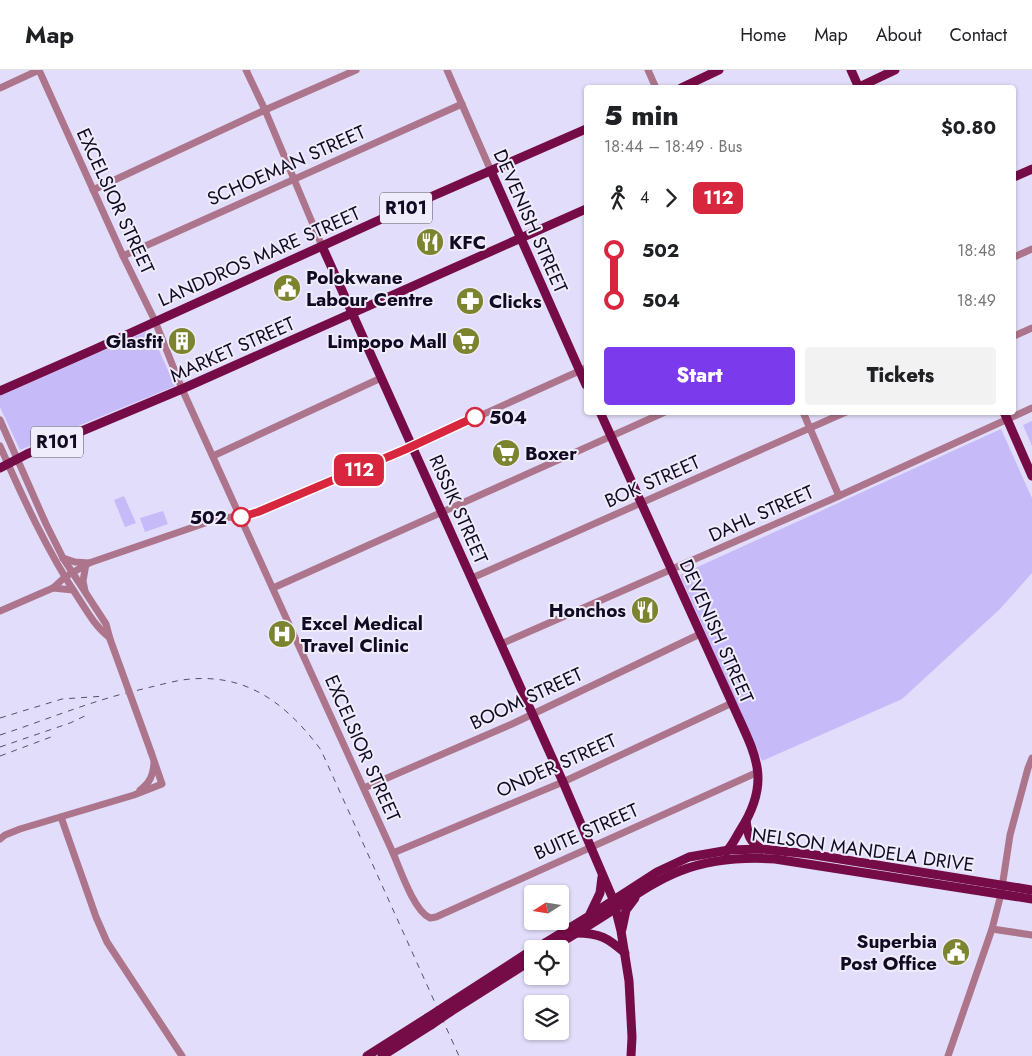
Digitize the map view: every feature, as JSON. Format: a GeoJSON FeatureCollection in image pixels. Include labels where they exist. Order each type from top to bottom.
{"type":"FeatureCollection","features":[{"type":"Feature","properties":{"kind":"main road"},"geometry":{"type":"LineString","coordinates":[[687,85],[719,70]]}},
{"type":"Feature","properties":{"kind":"main road"},"geometry":{"type":"LineString","coordinates":[[851,70],[857,85]]}},
{"type":"Feature","properties":{"kind":"main road"},"geometry":{"type":"LineString","coordinates":[[862,85],[895,70]]}},
{"type":"Feature","properties":{"kind":"main road","name":"LANDDROS MARE STREET"},"geometry":{"type":"LineString","coordinates":[[0,391],[584,130]]}},
{"type":"Feature","properties":{"kind":"main road"},"geometry":{"type":"LineString","coordinates":[[1016,175],[1032,168]]}},
{"type":"Feature","properties":{"kind":"main road","name":"DEVENISH STREET"},"geometry":{"type":"LineString","coordinates":[[491,171],[520,238],[583,370]]}},
{"type":"Feature","properties":{"kind":"main road","name":"MARKET STREET"},"geometry":{"type":"LineString","coordinates":[[4,466],[584,210]]}},
{"type":"Feature","properties":{"kind":"main road","name":"RISSIK STREET"},"geometry":{"type":"LineString","coordinates":[[322,246],[563,782],[614,904],[621,932],[629,981],[632,1037],[631,1056]]}},
{"type":"Feature","properties":{"kind":"main road","name":"DEVENISH STREET"},"geometry":{"type":"LineString","coordinates":[[601,415],[750,744],[758,772],[758,790],[746,821],[729,850],[718,862]]}},
{"type":"Feature","properties":{"kind":"main road"},"geometry":{"type":"LineString","coordinates":[[1005,416],[1032,476]]}},
{"type":"Feature","properties":{"kind":"main road"},"geometry":{"type":"LineString","coordinates":[[746,821],[749,839],[762,854]]}},
{"type":"Feature","properties":{"kind":"main road","name":"NELSON MANDELA DRIVE"},"geometry":{"type":"LineString","coordinates":[[565,940],[657,872],[681,860],[729,850],[762,854],[783,860],[1002,889],[1032,890]]}},
{"type":"Feature","properties":{"kind":"main road","name":"NELSON MANDELA DRIVE"},"geometry":{"type":"LineString","coordinates":[[550,940],[589,916],[680,871],[772,851],[790,852],[1002,889],[1032,899]]}},
{"type":"Feature","properties":{"kind":"main road"},"geometry":{"type":"LineString","coordinates":[[589,916],[600,893],[602,873]]}},
{"type":"Feature","properties":{"kind":"main road"},"geometry":{"type":"LineString","coordinates":[[621,932],[626,910],[640,892]]}},
{"type":"Feature","properties":{"kind":"main road"},"geometry":{"type":"LineString","coordinates":[[574,934],[595,934],[601,936],[614,943],[625,954]]}},
{"type":"Feature","properties":{"kind":"main road","name":"NELSON MANDELA DRIVE"},"geometry":{"type":"LineString","coordinates":[[382,1056],[524,957]]}},
{"type":"Feature","properties":{"kind":"main road","name":"NELSON MANDELA DRIVE"},"geometry":{"type":"LineString","coordinates":[[449,1009],[524,965]]}},
{"type":"Feature","properties":{"kind":"main road","name":"NELSON MANDELA DRIVE"},"geometry":{"type":"LineString","coordinates":[[367,1056],[429,1022]]}},
{"type":"Feature","properties":{"kind":"street"},"geometry":{"type":"LineString","coordinates":[[0,88],[39,70]]}},
{"type":"Feature","properties":{"kind":"street","name":"EXCELSIOR STREET"},"geometry":{"type":"LineString","coordinates":[[39,70],[123,256],[155,321],[182,389],[393,853],[416,902],[427,917]]}},
{"type":"Feature","properties":{"kind":"street","name":"RISSIK STREET"},"geometry":{"type":"LineString","coordinates":[[246,70],[265,110],[322,246]]}},
{"type":"Feature","properties":{"kind":"street"},"geometry":{"type":"LineString","coordinates":[[93,190],[356,70]]}},
{"type":"Feature","properties":{"kind":"street","name":"DEVENISH STREET"},"geometry":{"type":"LineString","coordinates":[[447,70],[491,171]]}},
{"type":"Feature","properties":{"kind":"street"},"geometry":{"type":"LineString","coordinates":[[648,70],[655,85]]}},
{"type":"Feature","properties":{"kind":"street","name":"SCHOEMAN STREET"},"geometry":{"type":"LineString","coordinates":[[123,256],[462,104]]}},
{"type":"Feature","properties":{"kind":"street"},"geometry":{"type":"LineString","coordinates":[[1016,256],[1032,249]]}},
{"type":"Feature","properties":{"kind":"street"},"geometry":{"type":"LineString","coordinates":[[1016,335],[1032,328]]}},
{"type":"Feature","properties":{"kind":"street"},"geometry":{"type":"LineString","coordinates":[[0,611],[53,588],[72,572],[88,564],[214,520],[230,516],[241,517],[258,512],[413,446],[583,370]]}},
{"type":"Feature","properties":{"kind":"street"},"geometry":{"type":"LineString","coordinates":[[213,456],[381,378]]}},
{"type":"Feature","properties":{"kind":"street","name":"DAHL STREET"},"geometry":{"type":"LineString","coordinates":[[1016,413],[1032,408]]}},
{"type":"Feature","properties":{"kind":"street"},"geometry":{"type":"LineString","coordinates":[[273,588],[659,415]]}},
{"type":"Feature","properties":{"kind":"street"},"geometry":{"type":"LineString","coordinates":[[804,415],[839,496]]}},
{"type":"Feature","properties":{"kind":"street","name":"BOK STREET"},"geometry":{"type":"LineString","coordinates":[[472,578],[840,415]]}},
{"type":"Feature","properties":{"kind":"street","name":"DAHL STREET"},"geometry":{"type":"LineString","coordinates":[[501,644],[839,496],[1005,416]]}},
{"type":"Feature","properties":{"kind":"street"},"geometry":{"type":"LineString","coordinates":[[0,420],[63,558],[106,624],[162,784],[134,795],[13,831],[0,839]]}},
{"type":"Feature","properties":{"kind":"street"},"geometry":{"type":"LineString","coordinates":[[0,446],[4,466],[65,577],[99,629],[110,638]]}},
{"type":"Feature","properties":{"kind":"street"},"geometry":{"type":"LineString","coordinates":[[63,558],[88,564]]}},
{"type":"Feature","properties":{"kind":"street"},"geometry":{"type":"LineString","coordinates":[[85,592],[83,581],[88,564]]}},
{"type":"Feature","properties":{"kind":"street"},"geometry":{"type":"LineString","coordinates":[[53,588],[73,590]]}},
{"type":"Feature","properties":{"kind":"street","name":"BOOM STREET"},"geometry":{"type":"LineString","coordinates":[[364,788],[532,714],[700,634]]}},
{"type":"Feature","properties":{"kind":"street","name":"ONDER STREET"},"geometry":{"type":"LineString","coordinates":[[393,853],[563,782],[732,703]]}},
{"type":"Feature","properties":{"kind":"street"},"geometry":{"type":"LineString","coordinates":[[948,1056],[992,929],[1002,889],[1010,835],[1032,758]]}},
{"type":"Feature","properties":{"kind":"street"},"geometry":{"type":"LineString","coordinates":[[134,795],[149,783],[154,761]]}},
{"type":"Feature","properties":{"kind":"street","name":"BUITE STREET"},"geometry":{"type":"LineString","coordinates":[[427,917],[436,917],[758,772]]}},
{"type":"Feature","properties":{"kind":"street"},"geometry":{"type":"LineString","coordinates":[[61,816],[96,917],[107,942],[180,1055]]}},
{"type":"Feature","properties":{"kind":"street"},"geometry":{"type":"LineString","coordinates":[[992,929],[1032,935]]}},
{"type":"Feature","properties":{"kind":"shaded area"},"geometry":{"type":"Polygon","coordinates":[[[150,330],[175,386],[20,450],[0,407],[0,396],[150,330]]]}},
{"type":"Feature","properties":{"kind":"shaded area"},"geometry":{"type":"Polygon","coordinates":[[[1032,421],[1032,446],[1023,425],[1032,421]]]}},
{"type":"Feature","properties":{"kind":"shaded area"},"geometry":{"type":"Polygon","coordinates":[[[1001,429],[1032,498],[1032,573],[1000,609],[902,699],[762,761],[680,575],[1001,429]]]}},
{"type":"Feature","properties":{"kind":"shaded area"},"geometry":{"type":"Polygon","coordinates":[[[124,496],[136,523],[125,527],[114,500],[124,496]]]}},
{"type":"Feature","properties":{"kind":"shaded area"},"geometry":{"type":"Polygon","coordinates":[[[163,511],[168,524],[145,532],[140,518],[163,511]]]}},
{"type":"Feature","properties":{"kind":"railway"},"geometry":{"type":"LineString","coordinates":[[0,735],[114,696],[182,680],[205,678],[225,681],[244,686],[262,694],[278,705],[308,733],[321,750],[459,1056]]}},
{"type":"Feature","properties":{"kind":"railway"},"geometry":{"type":"LineString","coordinates":[[0,718],[62,699],[105,696]]}},
{"type":"Feature","properties":{"kind":"railway"},"geometry":{"type":"LineString","coordinates":[[0,747],[70,723],[89,714]]}},
{"type":"Feature","properties":{"kind":"railway"},"geometry":{"type":"LineString","coordinates":[[0,756],[51,737]]}},
{"type":"Feature","properties":{"kind":"bus line","name":"112"},"geometry":{"type":"LineString","coordinates":[[241,517],[258,512],[386,458],[475,417]]}},
{"type":"Feature","properties":{"kind":"place","name":"KFC"},"geometry":{"type":"Point","coordinates":[430,242]}},
{"type":"Feature","properties":{"kind":"place","name":"Polokwane Labour Centre"},"geometry":{"type":"Point","coordinates":[287,288]}},
{"type":"Feature","properties":{"kind":"place","name":"Clicks"},"geometry":{"type":"Point","coordinates":[470,301]}},
{"type":"Feature","properties":{"kind":"place","name":"Glasfit"},"geometry":{"type":"Point","coordinates":[182,341]}},
{"type":"Feature","properties":{"kind":"place","name":"Limpopo Mall"},"geometry":{"type":"Point","coordinates":[466,341]}},
{"type":"Feature","properties":{"kind":"place","name":"504"},"geometry":{"type":"Point","coordinates":[475,417]}},
{"type":"Feature","properties":{"kind":"place","name":"Boxer"},"geometry":{"type":"Point","coordinates":[506,453]}},
{"type":"Feature","properties":{"kind":"place","name":"502"},"geometry":{"type":"Point","coordinates":[241,517]}},
{"type":"Feature","properties":{"kind":"place","name":"Honchos"},"geometry":{"type":"Point","coordinates":[645,610]}},
{"type":"Feature","properties":{"kind":"place","name":"Excel Medical Travel Clinic"},"geometry":{"type":"Point","coordinates":[282,634]}},
{"type":"Feature","properties":{"kind":"place","name":"Superbia Post Office"},"geometry":{"type":"Point","coordinates":[956,952]}}]}
